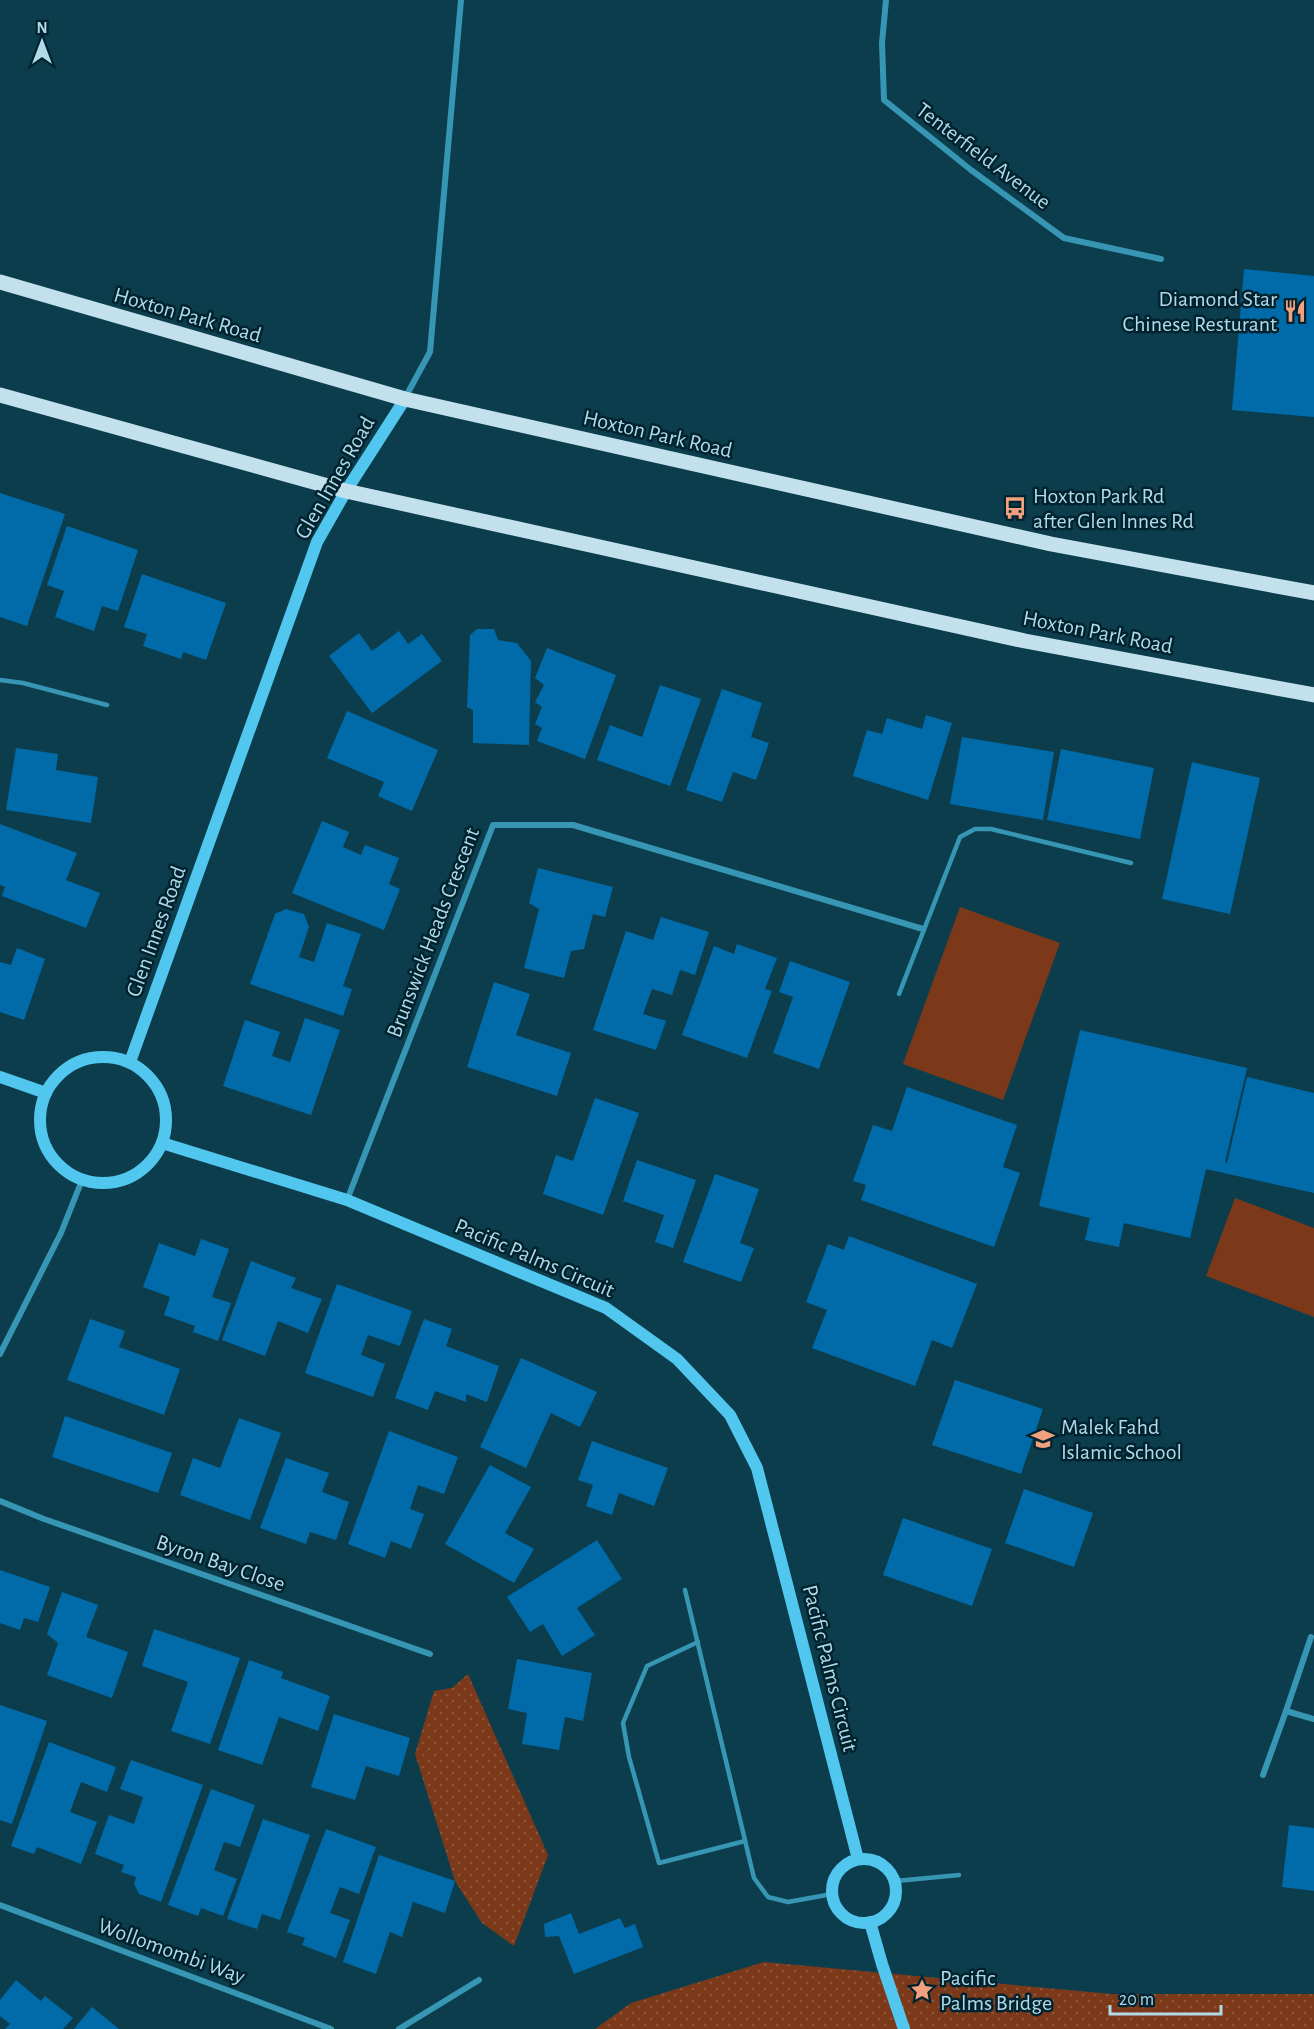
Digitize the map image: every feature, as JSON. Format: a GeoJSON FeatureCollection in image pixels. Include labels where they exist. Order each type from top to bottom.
{"type":"FeatureCollection","features":[{"type":"Feature","properties":{"kind":"main road","name":"Hoxton Park Road"},"geometry":{"type":"LineString","coordinates":[[0,282],[405,399],[1051,544],[1314,593]]}},
{"type":"Feature","properties":{"kind":"main road","name":"Hoxton Park Road"},"geometry":{"type":"LineString","coordinates":[[0,395],[346,491],[1025,641],[1314,695]]}},
{"type":"Feature","properties":{"kind":"street","name":"Glen Innes Road"},"geometry":{"type":"LineString","coordinates":[[130,1062],[317,542],[346,491],[405,399],[430,352],[461,0]]}},
{"type":"Feature","properties":{"kind":"street","name":"Tenterfield Avenue"},"geometry":{"type":"LineString","coordinates":[[886,0],[882,43],[884,100],[971,170],[1064,238],[1161,259]]}},
{"type":"Feature","properties":{"kind":"street","name":"Brunswick Heads Crescent"},"geometry":{"type":"LineString","coordinates":[[347,1200],[493,825],[573,825],[923,929]]}},
{"type":"Feature","properties":{"kind":"street"},"geometry":{"type":"LineString","coordinates":[[97,1057],[116,1058],[130,1062],[153,1081],[163,1098],[166,1128],[157,1154],[133,1176],[99,1184],[82,1180],[66,1171],[52,1157],[43,1141],[40,1126],[41,1106],[46,1093],[49,1086],[64,1070],[80,1061],[97,1057]]}},
{"type":"Feature","properties":{"kind":"street"},"geometry":{"type":"LineString","coordinates":[[0,1077],[46,1093]]}},
{"type":"Feature","properties":{"kind":"street","name":"Pacific Palms Circuit"},"geometry":{"type":"LineString","coordinates":[[162,1143],[347,1200],[606,1308],[677,1359],[730,1415],[757,1468],[858,1858]]}},
{"type":"Feature","properties":{"kind":"street"},"geometry":{"type":"LineString","coordinates":[[0,1354],[61,1233],[82,1180]]}},
{"type":"Feature","properties":{"kind":"street","name":"Byron Bay Close"},"geometry":{"type":"LineString","coordinates":[[0,1501],[55,1523],[430,1654]]}},
{"type":"Feature","properties":{"kind":"street"},"geometry":{"type":"LineString","coordinates":[[1263,1775],[1311,1637]]}},
{"type":"Feature","properties":{"kind":"street"},"geometry":{"type":"LineString","coordinates":[[1286,1711],[1314,1719]]}},
{"type":"Feature","properties":{"kind":"street"},"geometry":{"type":"LineString","coordinates":[[858,1858],[874,1859],[887,1867],[896,1881],[897,1896],[891,1911],[879,1921],[863,1924],[848,1919],[837,1909],[832,1894],[834,1878],[843,1865],[858,1858]]}},
{"type":"Feature","properties":{"kind":"street","name":"Wollomombi Way"},"geometry":{"type":"LineString","coordinates":[[0,1905],[331,2029]]}},
{"type":"Feature","properties":{"kind":"street"},"geometry":{"type":"LineString","coordinates":[[870,1923],[904,2029]]}},
{"type":"Feature","properties":{"kind":"street"},"geometry":{"type":"LineString","coordinates":[[399,2029],[479,1980]]}},
{"type":"Feature","properties":{"kind":"lane"},"geometry":{"type":"LineString","coordinates":[[0,680],[23,682],[107,705]]}},
{"type":"Feature","properties":{"kind":"lane"},"geometry":{"type":"LineString","coordinates":[[899,994],[960,837],[968,831],[991,830],[1131,863]]}},
{"type":"Feature","properties":{"kind":"lane"},"geometry":{"type":"LineString","coordinates":[[686,1590],[754,1878],[768,1897],[788,1902],[832,1894]]}},
{"type":"Feature","properties":{"kind":"lane"},"geometry":{"type":"LineString","coordinates":[[698,1642],[646,1666],[624,1723],[629,1757],[659,1863],[745,1841]]}},
{"type":"Feature","properties":{"kind":"lane"},"geometry":{"type":"LineString","coordinates":[[896,1881],[959,1875]]}},
{"type":"Feature","properties":{"kind":"shaded area"},"geometry":{"type":"Polygon","coordinates":[[[960,907],[1060,943],[1003,1100],[903,1064],[960,907]]]}},
{"type":"Feature","properties":{"kind":"shaded area"},"geometry":{"type":"Polygon","coordinates":[[[1235,1198],[1314,1228],[1314,1317],[1206,1276],[1235,1198]]]}},
{"type":"Feature","properties":{"kind":"shaded area"},"geometry":{"type":"Polygon","coordinates":[[[468,1674],[548,1855],[514,1946],[482,1923],[455,1881],[415,1754],[434,1691],[452,1688],[468,1674]]]}},
{"type":"Feature","properties":{"kind":"shaded area"},"geometry":{"type":"Polygon","coordinates":[[[764,1962],[1112,1994],[1314,1994],[1314,2029],[595,2029],[631,2003],[764,1962]]]}},
{"type":"Feature","properties":{"kind":"building"},"geometry":{"type":"Polygon","coordinates":[[[1244,269],[1314,276],[1314,417],[1232,410],[1244,269]]]}},
{"type":"Feature","properties":{"kind":"building"},"geometry":{"type":"Polygon","coordinates":[[[0,493],[65,514],[27,626],[0,617],[0,493]]]}},
{"type":"Feature","properties":{"kind":"building"},"geometry":{"type":"Polygon","coordinates":[[[67,526],[138,550],[118,611],[102,606],[94,631],[55,617],[64,591],[47,585],[67,526]]]}},
{"type":"Feature","properties":{"kind":"building"},"geometry":{"type":"Polygon","coordinates":[[[142,574],[226,603],[206,660],[183,652],[181,659],[143,646],[147,634],[124,627],[142,574]]]}},
{"type":"Feature","properties":{"kind":"building"},"geometry":{"type":"Polygon","coordinates":[[[477,629],[494,629],[498,640],[517,643],[531,661],[529,745],[473,743],[473,710],[467,707],[470,635],[477,629]]]}},
{"type":"Feature","properties":{"kind":"building"},"geometry":{"type":"Polygon","coordinates":[[[399,631],[408,644],[422,634],[442,661],[372,713],[329,656],[359,633],[372,651],[399,631]]]}},
{"type":"Feature","properties":{"kind":"building"},"geometry":{"type":"Polygon","coordinates":[[[547,648],[616,675],[585,759],[537,741],[542,728],[535,724],[542,707],[535,702],[544,685],[535,678],[547,648]]]}},
{"type":"Feature","properties":{"kind":"building"},"geometry":{"type":"Polygon","coordinates":[[[660,685],[701,699],[670,786],[597,760],[610,725],[642,737],[660,685]]]}},
{"type":"Feature","properties":{"kind":"building"},"geometry":{"type":"Polygon","coordinates":[[[722,689],[762,703],[751,737],[769,743],[756,780],[733,772],[722,802],[686,790],[722,689]]]}},
{"type":"Feature","properties":{"kind":"building"},"geometry":{"type":"Polygon","coordinates":[[[347,711],[438,750],[412,811],[378,796],[384,782],[327,758],[347,711]]]}},
{"type":"Feature","properties":{"kind":"building"},"geometry":{"type":"Polygon","coordinates":[[[926,715],[952,723],[928,800],[853,776],[867,730],[882,734],[887,718],[922,729],[926,715]]]}},
{"type":"Feature","properties":{"kind":"building"},"geometry":{"type":"Polygon","coordinates":[[[962,737],[1054,752],[1043,820],[950,804],[962,737]]]}},
{"type":"Feature","properties":{"kind":"building"},"geometry":{"type":"Polygon","coordinates":[[[16,748],[58,754],[56,770],[98,777],[91,823],[6,810],[16,748]]]}},
{"type":"Feature","properties":{"kind":"building"},"geometry":{"type":"Polygon","coordinates":[[[1061,749],[1154,768],[1140,839],[1047,820],[1061,749]]]}},
{"type":"Feature","properties":{"kind":"building"},"geometry":{"type":"Polygon","coordinates":[[[1192,762],[1260,778],[1230,914],[1162,899],[1192,762]]]}},
{"type":"Feature","properties":{"kind":"building"},"geometry":{"type":"Polygon","coordinates":[[[322,821],[349,832],[343,847],[361,855],[365,845],[399,858],[389,884],[400,889],[384,930],[292,893],[322,821]]]}},
{"type":"Feature","properties":{"kind":"building"},"geometry":{"type":"Polygon","coordinates":[[[0,824],[77,853],[66,880],[100,893],[86,928],[2,896],[5,887],[0,885],[0,824]]]}},
{"type":"Feature","properties":{"kind":"building"},"geometry":{"type":"Polygon","coordinates":[[[538,868],[613,887],[605,917],[593,914],[584,949],[571,951],[564,978],[524,968],[539,909],[529,903],[538,868]]]}},
{"type":"Feature","properties":{"kind":"building"},"geometry":{"type":"Polygon","coordinates":[[[286,909],[304,914],[309,927],[299,957],[314,962],[327,923],[361,934],[343,986],[352,989],[343,1016],[250,984],[275,914],[286,909]]]}},
{"type":"Feature","properties":{"kind":"building"},"geometry":{"type":"Polygon","coordinates":[[[661,917],[709,932],[695,975],[680,970],[672,995],[652,989],[643,1014],[666,1021],[656,1050],[593,1030],[626,931],[653,940],[661,917]]]}},
{"type":"Feature","properties":{"kind":"building"},"geometry":{"type":"Polygon","coordinates":[[[737,944],[777,958],[765,989],[772,991],[747,1058],[682,1035],[714,946],[734,954],[737,944]]]}},
{"type":"Feature","properties":{"kind":"building"},"geometry":{"type":"Polygon","coordinates":[[[17,948],[45,959],[24,1020],[0,1012],[0,962],[11,965],[17,948]]]}},
{"type":"Feature","properties":{"kind":"building"},"geometry":{"type":"Polygon","coordinates":[[[790,961],[850,982],[819,1069],[773,1053],[793,997],[779,992],[790,961]]]}},
{"type":"Feature","properties":{"kind":"building"},"geometry":{"type":"Polygon","coordinates":[[[494,982],[530,994],[516,1035],[571,1053],[557,1096],[467,1067],[494,982]]]}},
{"type":"Feature","properties":{"kind":"building"},"geometry":{"type":"Polygon","coordinates":[[[305,1018],[340,1030],[311,1115],[223,1086],[245,1020],[280,1032],[272,1056],[290,1062],[305,1018]]]}},
{"type":"Feature","properties":{"kind":"building"},"geometry":{"type":"Polygon","coordinates":[[[1080,1030],[1247,1068],[1225,1162],[1227,1163],[1247,1077],[1314,1093],[1314,1193],[1206,1169],[1190,1238],[1124,1223],[1119,1247],[1085,1240],[1090,1218],[1039,1206],[1080,1030]]]}},
{"type":"Feature","properties":{"kind":"building"},"geometry":{"type":"Polygon","coordinates":[[[907,1087],[1017,1125],[1003,1167],[1020,1173],[994,1247],[861,1200],[866,1185],[853,1181],[873,1125],[892,1131],[907,1087]]]}},
{"type":"Feature","properties":{"kind":"building"},"geometry":{"type":"Polygon","coordinates":[[[595,1098],[639,1113],[603,1215],[543,1194],[556,1155],[573,1161],[595,1098]]]}},
{"type":"Feature","properties":{"kind":"building"},"geometry":{"type":"Polygon","coordinates":[[[637,1160],[696,1180],[673,1248],[655,1242],[664,1215],[623,1201],[637,1160]]]}},
{"type":"Feature","properties":{"kind":"building"},"geometry":{"type":"Polygon","coordinates":[[[715,1174],[759,1189],[740,1243],[754,1248],[741,1282],[683,1262],[715,1174]]]}},
{"type":"Feature","properties":{"kind":"building"},"geometry":{"type":"Polygon","coordinates":[[[849,1236],[977,1284],[952,1348],[932,1340],[915,1386],[812,1348],[827,1310],[806,1302],[828,1244],[844,1250],[849,1236]]]}},
{"type":"Feature","properties":{"kind":"building"},"geometry":{"type":"Polygon","coordinates":[[[201,1239],[229,1249],[212,1297],[231,1303],[218,1341],[193,1332],[195,1326],[164,1315],[170,1297],[143,1287],[159,1243],[195,1256],[201,1239]]]}},
{"type":"Feature","properties":{"kind":"building"},"geometry":{"type":"Polygon","coordinates":[[[251,1261],[296,1278],[291,1288],[322,1299],[308,1333],[278,1321],[265,1356],[222,1340],[251,1261]]]}},
{"type":"Feature","properties":{"kind":"building"},"geometry":{"type":"Polygon","coordinates":[[[337,1284],[412,1311],[400,1346],[368,1335],[361,1355],[385,1364],[373,1397],[305,1373],[337,1284]]]}},
{"type":"Feature","properties":{"kind":"building"},"geometry":{"type":"Polygon","coordinates":[[[90,1319],[125,1331],[119,1347],[180,1369],[164,1415],[67,1380],[90,1319]]]}},
{"type":"Feature","properties":{"kind":"building"},"geometry":{"type":"Polygon","coordinates":[[[424,1319],[452,1329],[446,1346],[499,1366],[487,1402],[466,1394],[466,1402],[435,1391],[428,1410],[395,1398],[424,1319]]]}},
{"type":"Feature","properties":{"kind":"building"},"geometry":{"type":"Polygon","coordinates":[[[521,1358],[597,1392],[580,1427],[551,1413],[526,1468],[480,1447],[521,1358]]]}},
{"type":"Feature","properties":{"kind":"building"},"geometry":{"type":"Polygon","coordinates":[[[955,1380],[1043,1409],[1021,1474],[932,1445],[955,1380]]]}},
{"type":"Feature","properties":{"kind":"building"},"geometry":{"type":"Polygon","coordinates":[[[65,1416],[172,1453],[158,1493],[52,1457],[65,1416]]]}},
{"type":"Feature","properties":{"kind":"building"},"geometry":{"type":"Polygon","coordinates":[[[239,1418],[281,1433],[250,1520],[180,1495],[193,1458],[220,1468],[239,1418]]]}},
{"type":"Feature","properties":{"kind":"building"},"geometry":{"type":"Polygon","coordinates":[[[389,1431],[458,1457],[444,1494],[418,1485],[410,1509],[424,1514],[411,1549],[391,1541],[385,1558],[348,1544],[389,1431]]]}},
{"type":"Feature","properties":{"kind":"building"},"geometry":{"type":"Polygon","coordinates":[[[592,1441],[668,1468],[654,1506],[619,1493],[612,1515],[586,1506],[593,1485],[578,1480],[592,1441]]]}},
{"type":"Feature","properties":{"kind":"building"},"geometry":{"type":"Polygon","coordinates":[[[286,1458],[329,1473],[322,1492],[349,1502],[336,1540],[310,1532],[306,1544],[260,1528],[286,1458]]]}},
{"type":"Feature","properties":{"kind":"building"},"geometry":{"type":"Polygon","coordinates":[[[490,1465],[531,1487],[505,1533],[534,1549],[514,1583],[445,1544],[490,1465]]]}},
{"type":"Feature","properties":{"kind":"building"},"geometry":{"type":"Polygon","coordinates":[[[1024,1489],[1093,1513],[1074,1567],[1005,1543],[1024,1489]]]}},
{"type":"Feature","properties":{"kind":"building"},"geometry":{"type":"Polygon","coordinates":[[[903,1518],[992,1549],[972,1606],[883,1575],[903,1518]]]}},
{"type":"Feature","properties":{"kind":"building"},"geometry":{"type":"Polygon","coordinates":[[[597,1540],[622,1579],[577,1608],[595,1635],[562,1656],[543,1624],[530,1632],[507,1597],[597,1540]]]}},
{"type":"Feature","properties":{"kind":"building"},"geometry":{"type":"Polygon","coordinates":[[[0,1570],[50,1587],[38,1622],[24,1618],[20,1630],[0,1623],[0,1570]]]}},
{"type":"Feature","properties":{"kind":"building"},"geometry":{"type":"Polygon","coordinates":[[[62,1592],[98,1605],[86,1637],[128,1652],[112,1698],[47,1675],[58,1643],[47,1634],[62,1592]]]}},
{"type":"Feature","properties":{"kind":"building"},"geometry":{"type":"Polygon","coordinates":[[[154,1629],[240,1658],[210,1744],[171,1731],[188,1682],[142,1666],[154,1629]]]}},
{"type":"Feature","properties":{"kind":"building"},"geometry":{"type":"Polygon","coordinates":[[[517,1659],[592,1673],[583,1721],[565,1717],[559,1750],[522,1744],[527,1713],[508,1709],[517,1659]]]}},
{"type":"Feature","properties":{"kind":"building"},"geometry":{"type":"Polygon","coordinates":[[[249,1660],[283,1672],[281,1678],[330,1696],[318,1731],[279,1717],[262,1765],[218,1750],[249,1660]]]}},
{"type":"Feature","properties":{"kind":"building"},"geometry":{"type":"Polygon","coordinates":[[[0,1705],[47,1721],[12,1824],[0,1820],[0,1705]]]}},
{"type":"Feature","properties":{"kind":"building"},"geometry":{"type":"Polygon","coordinates":[[[334,1714],[410,1738],[399,1776],[366,1766],[355,1800],[311,1787],[334,1714]]]}},
{"type":"Feature","properties":{"kind":"building"},"geometry":{"type":"Polygon","coordinates":[[[49,1742],[116,1767],[107,1792],[81,1782],[70,1812],[97,1822],[81,1864],[37,1847],[34,1854],[11,1846],[49,1742]]]}},
{"type":"Feature","properties":{"kind":"building"},"geometry":{"type":"Polygon","coordinates":[[[131,1760],[203,1785],[161,1902],[139,1894],[134,1884],[136,1877],[121,1872],[124,1865],[95,1854],[109,1815],[134,1824],[143,1797],[120,1789],[131,1760]]]}},
{"type":"Feature","properties":{"kind":"building"},"geometry":{"type":"Polygon","coordinates":[[[211,1789],[255,1805],[240,1847],[224,1842],[214,1870],[237,1879],[223,1916],[201,1908],[198,1916],[168,1905],[211,1789]]]}},
{"type":"Feature","properties":{"kind":"building"},"geometry":{"type":"Polygon","coordinates":[[[263,1819],[310,1835],[280,1920],[262,1914],[257,1929],[227,1919],[263,1819]]]}},
{"type":"Feature","properties":{"kind":"building"},"geometry":{"type":"Polygon","coordinates":[[[1289,1825],[1314,1828],[1314,1891],[1282,1887],[1289,1825]]]}},
{"type":"Feature","properties":{"kind":"building"},"geometry":{"type":"Polygon","coordinates":[[[326,1829],[376,1847],[359,1894],[340,1887],[330,1913],[350,1920],[336,1958],[302,1945],[305,1938],[287,1932],[326,1829]]]}},
{"type":"Feature","properties":{"kind":"building"},"geometry":{"type":"Polygon","coordinates":[[[379,1855],[455,1881],[445,1913],[413,1902],[402,1937],[390,1932],[376,1974],[343,1962],[379,1855]]]}},
{"type":"Feature","properties":{"kind":"building"},"geometry":{"type":"Polygon","coordinates":[[[571,1913],[579,1934],[620,1918],[625,1928],[635,1924],[643,1947],[574,1974],[559,1936],[545,1937],[544,1924],[571,1913]]]}},
{"type":"Feature","properties":{"kind":"building"},"geometry":{"type":"Polygon","coordinates":[[[16,1980],[41,2001],[45,1996],[73,2018],[63,2029],[5,2029],[10,2024],[0,2016],[0,2000],[16,1980]]]}},
{"type":"Feature","properties":{"kind":"building"},"geometry":{"type":"Polygon","coordinates":[[[92,2007],[119,2029],[74,2029],[92,2007]]]}},
{"type":"Feature","properties":{"kind":"place","name":"Diamond Star Chinese Resturant"},"geometry":{"type":"Point","coordinates":[1295,311]}},
{"type":"Feature","properties":{"kind":"place","name":"Hoxton Park Rd after Glen Innes Rd"},"geometry":{"type":"Point","coordinates":[1015,508]}},
{"type":"Feature","properties":{"kind":"place","name":"Malek Fahd Islamic School"},"geometry":{"type":"Point","coordinates":[1043,1439]}},
{"type":"Feature","properties":{"kind":"place","name":"Pacific Palms Bridge"},"geometry":{"type":"Point","coordinates":[922,1990]}}]}
